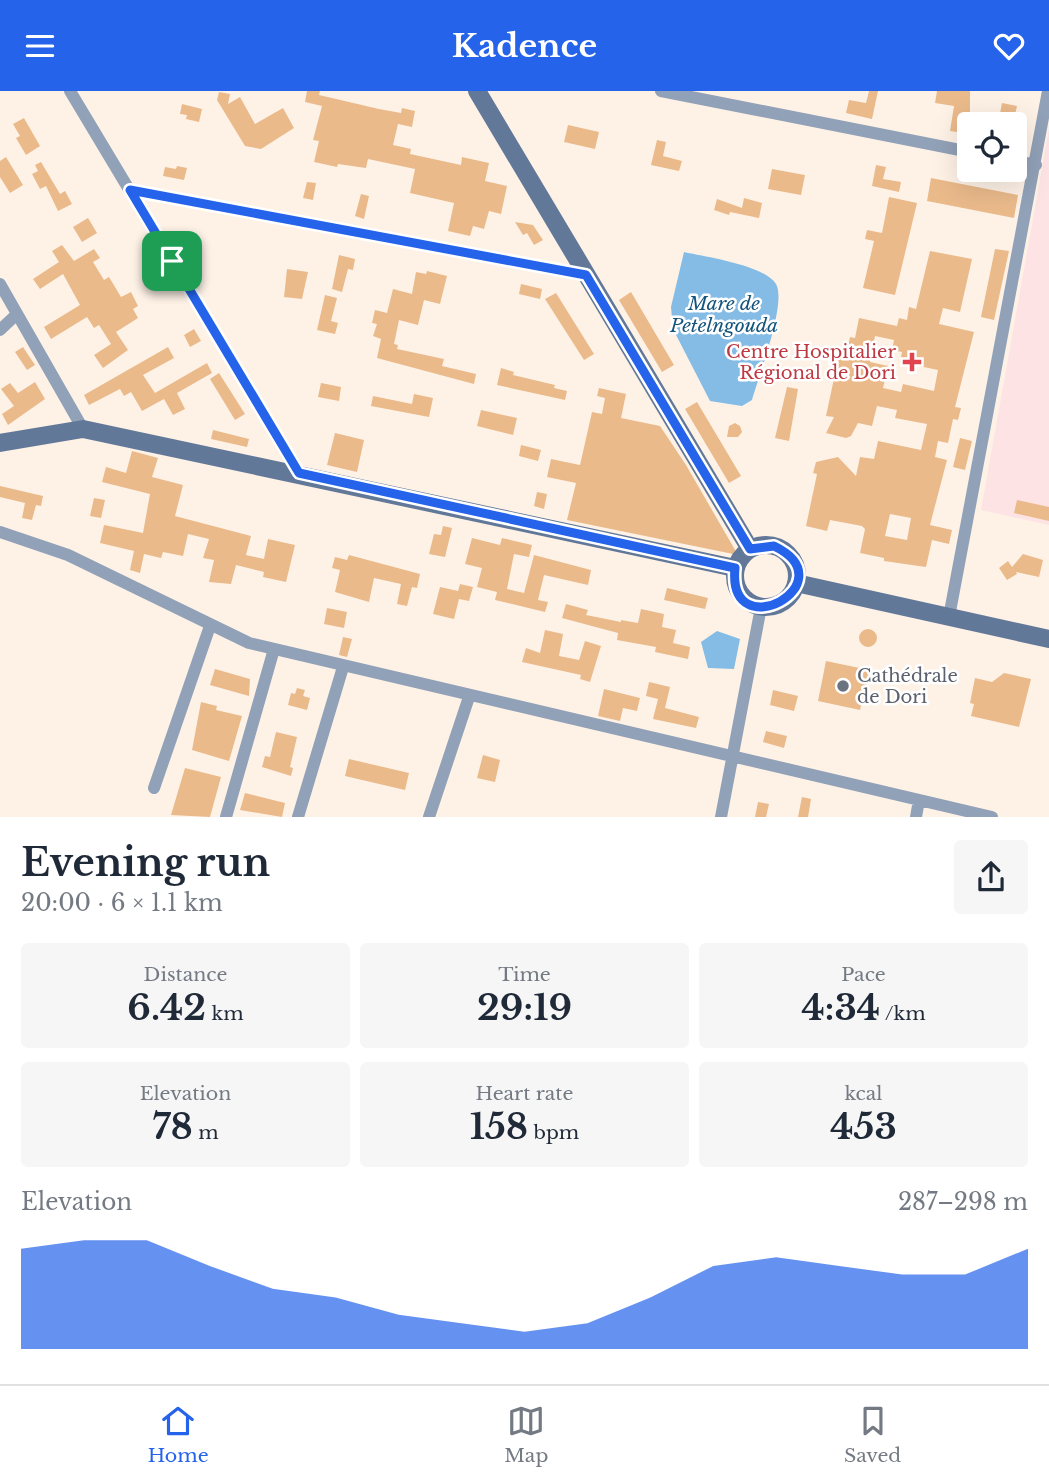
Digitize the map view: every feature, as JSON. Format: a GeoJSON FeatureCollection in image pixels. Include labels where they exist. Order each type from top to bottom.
{"type":"FeatureCollection","features":[{"type":"Feature","properties":{"kind":"main road"},"geometry":{"type":"LineString","coordinates":[[477,91],[750,549]]}},
{"type":"Feature","properties":{"kind":"main road"},"geometry":{"type":"LineString","coordinates":[[0,443],[83,429],[735,568]]}},
{"type":"Feature","properties":{"kind":"main road"},"geometry":{"type":"LineString","coordinates":[[774,546],[784,551],[797,571],[793,592],[779,604],[761,607],[743,597],[734,578],[735,568],[750,549],[774,546]]}},
{"type":"Feature","properties":{"kind":"main road"},"geometry":{"type":"LineString","coordinates":[[796,583],[1049,639]]}},
{"type":"Feature","properties":{"kind":"street"},"geometry":{"type":"LineString","coordinates":[[70,91],[299,473]]}},
{"type":"Feature","properties":{"kind":"street"},"geometry":{"type":"LineString","coordinates":[[660,91],[957,149]]}},
{"type":"Feature","properties":{"kind":"street"},"geometry":{"type":"LineString","coordinates":[[949,617],[1048,91]]}},
{"type":"Feature","properties":{"kind":"street"},"geometry":{"type":"LineString","coordinates":[[1027,163],[1036,165]]}},
{"type":"Feature","properties":{"kind":"street"},"geometry":{"type":"LineString","coordinates":[[130,190],[586,275]]}},
{"type":"Feature","properties":{"kind":"street"},"geometry":{"type":"LineString","coordinates":[[0,284],[83,429]]}},
{"type":"Feature","properties":{"kind":"street"},"geometry":{"type":"LineString","coordinates":[[0,330],[17,314]]}},
{"type":"Feature","properties":{"kind":"street"},"geometry":{"type":"LineString","coordinates":[[0,532],[68,555],[248,643],[734,759],[992,817]]}},
{"type":"Feature","properties":{"kind":"street"},"geometry":{"type":"LineString","coordinates":[[721,817],[761,607]]}},
{"type":"Feature","properties":{"kind":"street"},"geometry":{"type":"LineString","coordinates":[[153,788],[211,626]]}},
{"type":"Feature","properties":{"kind":"street"},"geometry":{"type":"LineString","coordinates":[[226,817],[274,649]]}},
{"type":"Feature","properties":{"kind":"street"},"geometry":{"type":"LineString","coordinates":[[298,817],[343,667]]}},
{"type":"Feature","properties":{"kind":"street"},"geometry":{"type":"LineString","coordinates":[[429,817],[469,697]]}},
{"type":"Feature","properties":{"kind":"street"},"geometry":{"type":"LineString","coordinates":[[916,817],[919,800]]}},
{"type":"Feature","properties":{"kind":"shaded area"},"geometry":{"type":"Polygon","coordinates":[[[1049,129],[1049,525],[981,510],[1049,129]]]}},
{"type":"Feature","properties":{"kind":"water","name":"Mare de Petelngouda"},"geometry":{"type":"Polygon","coordinates":[[[684,252],[747,267],[770,277],[776,284],[778,307],[770,341],[752,400],[742,406],[710,401],[673,329],[671,307],[684,252]]]}},
{"type":"Feature","properties":{"kind":"water"},"geometry":{"type":"Polygon","coordinates":[[[717,631],[740,639],[734,669],[708,668],[701,642],[717,631]]]}},
{"type":"Feature","properties":{"kind":"building"},"geometry":{"type":"Polygon","coordinates":[[[307,91],[320,91],[319,95],[379,109],[401,113],[402,108],[415,111],[412,127],[398,124],[393,145],[411,149],[410,154],[461,165],[462,157],[489,163],[485,181],[507,186],[501,214],[489,211],[484,229],[473,226],[470,236],[448,231],[454,203],[410,193],[415,169],[368,159],[366,168],[338,164],[337,167],[314,162],[319,141],[313,140],[322,106],[305,102],[307,91]]]}},
{"type":"Feature","properties":{"kind":"building"},"geometry":{"type":"Polygon","coordinates":[[[869,91],[878,91],[872,119],[846,113],[849,100],[866,103],[869,91]]]}},
{"type":"Feature","properties":{"kind":"building"},"geometry":{"type":"Polygon","coordinates":[[[937,91],[970,91],[970,112],[957,112],[957,132],[950,131],[954,106],[935,103],[937,91]]]}},
{"type":"Feature","properties":{"kind":"building"},"geometry":{"type":"Polygon","coordinates":[[[219,92],[230,94],[228,104],[240,97],[255,124],[283,108],[294,128],[261,149],[245,146],[217,100],[219,92]]]}},
{"type":"Feature","properties":{"kind":"building"},"geometry":{"type":"Polygon","coordinates":[[[1002,103],[1017,106],[1016,112],[1000,112],[1002,103]]]}},
{"type":"Feature","properties":{"kind":"building"},"geometry":{"type":"Polygon","coordinates":[[[182,104],[202,109],[199,122],[186,119],[187,115],[180,114],[182,104]]]}},
{"type":"Feature","properties":{"kind":"building"},"geometry":{"type":"Polygon","coordinates":[[[24,118],[40,146],[26,155],[16,138],[20,136],[13,124],[24,118]]]}},
{"type":"Feature","properties":{"kind":"building"},"geometry":{"type":"Polygon","coordinates":[[[568,125],[599,132],[595,149],[564,142],[568,125]]]}},
{"type":"Feature","properties":{"kind":"building"},"geometry":{"type":"Polygon","coordinates":[[[657,140],[666,142],[663,156],[682,161],[679,171],[651,165],[657,140]]]}},
{"type":"Feature","properties":{"kind":"building"},"geometry":{"type":"Polygon","coordinates":[[[6,157],[23,185],[10,193],[0,177],[0,161],[6,157]]]}},
{"type":"Feature","properties":{"kind":"building"},"geometry":{"type":"Polygon","coordinates":[[[41,162],[60,194],[65,191],[72,204],[58,211],[46,186],[40,189],[32,174],[38,171],[35,165],[41,162]]]}},
{"type":"Feature","properties":{"kind":"building"},"geometry":{"type":"Polygon","coordinates":[[[876,165],[886,167],[883,179],[901,182],[899,192],[872,186],[876,165]]]}},
{"type":"Feature","properties":{"kind":"building"},"geometry":{"type":"Polygon","coordinates":[[[177,166],[187,168],[184,180],[163,176],[165,167],[176,169],[177,166]]]}},
{"type":"Feature","properties":{"kind":"building"},"geometry":{"type":"Polygon","coordinates":[[[772,169],[805,175],[801,195],[768,189],[772,169]]]}},
{"type":"Feature","properties":{"kind":"building"},"geometry":{"type":"Polygon","coordinates":[[[931,178],[1018,195],[1014,218],[927,201],[931,178]]]}},
{"type":"Feature","properties":{"kind":"building"},"geometry":{"type":"Polygon","coordinates":[[[307,182],[316,183],[313,200],[303,198],[307,182]]]}},
{"type":"Feature","properties":{"kind":"building"},"geometry":{"type":"Polygon","coordinates":[[[361,194],[369,196],[364,219],[355,216],[361,194]]]}},
{"type":"Feature","properties":{"kind":"building"},"geometry":{"type":"Polygon","coordinates":[[[889,197],[917,203],[895,295],[863,288],[874,241],[865,239],[867,230],[882,233],[889,197]]]}},
{"type":"Feature","properties":{"kind":"building"},"geometry":{"type":"Polygon","coordinates":[[[744,198],[762,203],[759,218],[730,212],[729,215],[714,210],[717,199],[742,208],[744,198]]]}},
{"type":"Feature","properties":{"kind":"building"},"geometry":{"type":"Polygon","coordinates":[[[88,218],[97,233],[82,242],[73,227],[88,218]]]}},
{"type":"Feature","properties":{"kind":"building"},"geometry":{"type":"Polygon","coordinates":[[[515,222],[533,225],[543,240],[534,245],[527,233],[523,235],[515,222]]]}},
{"type":"Feature","properties":{"kind":"building"},"geometry":{"type":"Polygon","coordinates":[[[62,245],[74,261],[94,249],[100,258],[93,262],[104,280],[109,277],[121,297],[131,292],[138,306],[133,309],[138,318],[116,332],[128,350],[103,368],[94,355],[111,344],[99,325],[94,328],[87,317],[51,339],[44,327],[80,305],[63,274],[40,289],[33,279],[59,262],[52,251],[62,245]]]}},
{"type":"Feature","properties":{"kind":"building"},"geometry":{"type":"Polygon","coordinates":[[[995,249],[1009,251],[994,320],[981,317],[995,249]]]}},
{"type":"Feature","properties":{"kind":"building"},"geometry":{"type":"Polygon","coordinates":[[[930,251],[972,259],[960,312],[943,308],[939,324],[974,332],[955,407],[961,408],[958,420],[953,419],[948,443],[938,441],[935,457],[947,460],[930,525],[952,530],[949,544],[932,540],[926,567],[884,561],[884,558],[860,553],[865,529],[862,526],[830,520],[827,531],[806,526],[817,474],[813,473],[816,462],[838,457],[856,476],[860,457],[874,459],[878,441],[921,450],[927,424],[895,418],[897,410],[877,406],[872,426],[858,423],[851,436],[846,438],[826,433],[834,417],[826,416],[839,355],[846,357],[850,337],[855,338],[859,318],[897,326],[899,318],[907,320],[909,307],[916,309],[930,251]],[[875,336],[870,362],[888,366],[883,388],[901,392],[903,384],[934,391],[938,370],[900,362],[902,352],[892,350],[894,340],[875,336]],[[890,514],[885,536],[907,540],[911,518],[890,514]]]}},
{"type":"Feature","properties":{"kind":"building"},"geometry":{"type":"Polygon","coordinates":[[[339,255],[355,259],[353,270],[348,269],[342,292],[332,289],[339,255]]]}},
{"type":"Feature","properties":{"kind":"building"},"geometry":{"type":"Polygon","coordinates":[[[287,269],[308,272],[302,299],[284,297],[287,269]]]}},
{"type":"Feature","properties":{"kind":"building"},"geometry":{"type":"Polygon","coordinates":[[[427,271],[447,276],[440,304],[424,300],[418,325],[399,320],[394,344],[398,345],[397,349],[444,359],[442,366],[476,374],[474,384],[377,358],[381,339],[373,336],[377,324],[372,323],[375,310],[387,313],[393,289],[412,294],[416,272],[426,274],[427,271]]]}},
{"type":"Feature","properties":{"kind":"building"},"geometry":{"type":"Polygon","coordinates":[[[521,284],[542,289],[540,299],[519,294],[521,284]]]}},
{"type":"Feature","properties":{"kind":"building"},"geometry":{"type":"Polygon","coordinates":[[[631,292],[674,365],[662,372],[619,300],[631,292]]]}},
{"type":"Feature","properties":{"kind":"building"},"geometry":{"type":"Polygon","coordinates":[[[556,293],[594,354],[584,360],[545,299],[556,293]]]}},
{"type":"Feature","properties":{"kind":"building"},"geometry":{"type":"Polygon","coordinates":[[[325,295],[337,298],[331,321],[338,323],[335,334],[317,330],[325,295]]]}},
{"type":"Feature","properties":{"kind":"building"},"geometry":{"type":"Polygon","coordinates":[[[194,329],[201,341],[190,347],[184,335],[194,329]]]}},
{"type":"Feature","properties":{"kind":"building"},"geometry":{"type":"Polygon","coordinates":[[[23,347],[35,365],[27,370],[15,352],[23,347]]]}},
{"type":"Feature","properties":{"kind":"building"},"geometry":{"type":"Polygon","coordinates":[[[168,347],[174,358],[143,375],[155,393],[207,363],[212,373],[177,393],[185,409],[173,415],[164,399],[142,411],[131,392],[124,396],[120,389],[89,405],[84,395],[168,347]]]}},
{"type":"Feature","properties":{"kind":"building"},"geometry":{"type":"Polygon","coordinates":[[[501,368],[514,372],[513,375],[555,385],[554,388],[567,391],[565,400],[497,385],[501,368]]]}},
{"type":"Feature","properties":{"kind":"building"},"geometry":{"type":"Polygon","coordinates":[[[219,373],[245,414],[235,420],[210,379],[219,373]]]}},
{"type":"Feature","properties":{"kind":"building"},"geometry":{"type":"Polygon","coordinates":[[[35,382],[45,399],[8,425],[2,414],[14,406],[1,389],[10,383],[18,393],[35,382]]]}},
{"type":"Feature","properties":{"kind":"building"},"geometry":{"type":"Polygon","coordinates":[[[321,383],[341,387],[339,401],[318,397],[321,383]]]}},
{"type":"Feature","properties":{"kind":"building"},"geometry":{"type":"Polygon","coordinates":[[[787,387],[798,389],[789,441],[775,438],[787,387]]]}},
{"type":"Feature","properties":{"kind":"building"},"geometry":{"type":"Polygon","coordinates":[[[599,388],[626,394],[621,418],[660,426],[738,555],[567,520],[576,483],[547,477],[551,459],[580,465],[592,412],[602,414],[605,398],[597,396],[599,388]]]}},
{"type":"Feature","properties":{"kind":"building"},"geometry":{"type":"Polygon","coordinates":[[[414,394],[433,398],[429,417],[371,406],[373,396],[412,404],[414,394]]]}},
{"type":"Feature","properties":{"kind":"building"},"geometry":{"type":"Polygon","coordinates":[[[697,402],[741,476],[729,483],[685,409],[697,402]]]}},
{"type":"Feature","properties":{"kind":"building"},"geometry":{"type":"Polygon","coordinates":[[[481,410],[517,418],[513,435],[477,426],[481,410]]]}},
{"type":"Feature","properties":{"kind":"building"},"geometry":{"type":"Polygon","coordinates":[[[735,423],[740,426],[742,432],[738,437],[727,437],[729,426],[735,423]]]}},
{"type":"Feature","properties":{"kind":"building"},"geometry":{"type":"Polygon","coordinates":[[[213,430],[249,439],[247,447],[211,439],[213,430]]]}},
{"type":"Feature","properties":{"kind":"building"},"geometry":{"type":"Polygon","coordinates":[[[335,433],[364,440],[357,472],[327,465],[335,433]]]}},
{"type":"Feature","properties":{"kind":"building"},"geometry":{"type":"Polygon","coordinates":[[[960,438],[972,441],[965,470],[953,467],[960,438]]]}},
{"type":"Feature","properties":{"kind":"building"},"geometry":{"type":"Polygon","coordinates":[[[521,445],[541,450],[538,461],[519,456],[521,445]]]}},
{"type":"Feature","properties":{"kind":"building"},"geometry":{"type":"Polygon","coordinates":[[[132,451],[158,458],[152,477],[183,485],[175,516],[251,536],[246,555],[264,559],[268,539],[295,545],[286,582],[263,577],[264,572],[236,565],[231,584],[209,582],[214,560],[203,558],[209,539],[188,534],[183,556],[163,552],[161,558],[144,554],[140,573],[130,570],[134,551],[100,543],[104,525],[143,533],[150,494],[102,482],[106,467],[126,473],[132,451]]]}},
{"type":"Feature","properties":{"kind":"building"},"geometry":{"type":"Polygon","coordinates":[[[0,486],[43,496],[41,506],[36,505],[32,520],[22,518],[25,503],[0,497],[0,486]]]}},
{"type":"Feature","properties":{"kind":"building"},"geometry":{"type":"Polygon","coordinates":[[[537,492],[547,494],[544,509],[534,506],[537,492]]]}},
{"type":"Feature","properties":{"kind":"building"},"geometry":{"type":"Polygon","coordinates":[[[94,498],[105,500],[101,518],[90,516],[94,498]]]}},
{"type":"Feature","properties":{"kind":"building"},"geometry":{"type":"Polygon","coordinates":[[[1017,500],[1049,507],[1049,521],[1014,513],[1017,500]]]}},
{"type":"Feature","properties":{"kind":"building"},"geometry":{"type":"Polygon","coordinates":[[[443,526],[452,528],[445,557],[429,554],[434,534],[441,535],[443,526]]]}},
{"type":"Feature","properties":{"kind":"building"},"geometry":{"type":"Polygon","coordinates":[[[472,538],[500,545],[502,538],[532,545],[529,557],[514,554],[507,589],[524,593],[534,555],[591,570],[588,585],[544,575],[538,600],[548,602],[545,612],[495,600],[497,592],[477,587],[482,568],[465,564],[472,538]]]}},
{"type":"Feature","properties":{"kind":"building"},"geometry":{"type":"Polygon","coordinates":[[[1023,554],[1043,560],[1039,577],[1016,572],[1017,574],[1007,580],[999,568],[1008,561],[1012,567],[1023,554]]]}},
{"type":"Feature","properties":{"kind":"building"},"geometry":{"type":"Polygon","coordinates":[[[349,555],[420,574],[417,588],[412,587],[407,606],[397,604],[401,584],[374,578],[369,602],[335,592],[340,570],[332,568],[335,557],[347,560],[349,555]]]}},
{"type":"Feature","properties":{"kind":"building"},"geometry":{"type":"Polygon","coordinates":[[[460,584],[473,587],[469,601],[459,599],[454,619],[433,614],[440,587],[458,591],[460,584]]]}},
{"type":"Feature","properties":{"kind":"building"},"geometry":{"type":"Polygon","coordinates":[[[667,588],[708,598],[705,609],[664,600],[667,588]]]}},
{"type":"Feature","properties":{"kind":"building"},"geometry":{"type":"Polygon","coordinates":[[[566,604],[588,610],[586,615],[621,622],[638,623],[641,609],[664,614],[662,627],[676,630],[673,643],[690,647],[688,659],[655,652],[656,647],[617,640],[618,633],[562,618],[566,604]]]}},
{"type":"Feature","properties":{"kind":"building"},"geometry":{"type":"Polygon","coordinates":[[[327,608],[347,612],[344,628],[324,624],[327,608]]]}},
{"type":"Feature","properties":{"kind":"building"},"geometry":{"type":"Polygon","coordinates":[[[864,629],[872,629],[877,638],[875,645],[864,647],[859,642],[859,634],[864,629]]]}},
{"type":"Feature","properties":{"kind":"building"},"geometry":{"type":"Polygon","coordinates":[[[545,630],[563,634],[559,656],[579,660],[585,641],[601,646],[590,682],[580,679],[581,675],[522,662],[526,648],[540,653],[545,630]]]}},
{"type":"Feature","properties":{"kind":"building"},"geometry":{"type":"Polygon","coordinates":[[[343,637],[352,639],[347,657],[339,655],[343,637]]]}},
{"type":"Feature","properties":{"kind":"building","name":"Cathédrale de Dori"},"geometry":{"type":"Polygon","coordinates":[[[826,661],[869,670],[860,710],[818,701],[826,661]]]}},
{"type":"Feature","properties":{"kind":"building"},"geometry":{"type":"Polygon","coordinates":[[[215,669],[250,679],[249,696],[210,685],[215,669]]]}},
{"type":"Feature","properties":{"kind":"building"},"geometry":{"type":"Polygon","coordinates":[[[1004,673],[1031,679],[1019,727],[971,716],[974,704],[970,703],[975,678],[992,682],[1004,673]]]}},
{"type":"Feature","properties":{"kind":"building"},"geometry":{"type":"Polygon","coordinates":[[[649,682],[670,687],[665,708],[699,717],[696,728],[653,719],[658,699],[646,696],[649,682]]]}},
{"type":"Feature","properties":{"kind":"building"},"geometry":{"type":"Polygon","coordinates":[[[297,688],[305,690],[303,696],[310,698],[307,710],[288,705],[291,693],[295,694],[297,688]]]}},
{"type":"Feature","properties":{"kind":"building"},"geometry":{"type":"Polygon","coordinates":[[[604,689],[640,698],[637,711],[623,708],[620,721],[598,716],[604,689]]]}},
{"type":"Feature","properties":{"kind":"building"},"geometry":{"type":"Polygon","coordinates":[[[773,690],[798,696],[794,711],[770,705],[773,690]]]}},
{"type":"Feature","properties":{"kind":"building"},"geometry":{"type":"Polygon","coordinates":[[[201,702],[217,706],[216,710],[242,716],[229,761],[192,750],[201,702]]]}},
{"type":"Feature","properties":{"kind":"building"},"geometry":{"type":"Polygon","coordinates":[[[766,731],[787,736],[784,748],[763,742],[766,731]]]}},
{"type":"Feature","properties":{"kind":"building"},"geometry":{"type":"Polygon","coordinates":[[[276,732],[297,737],[290,767],[293,768],[291,776],[262,767],[265,756],[270,757],[276,732]]]}},
{"type":"Feature","properties":{"kind":"building"},"geometry":{"type":"Polygon","coordinates":[[[483,755],[500,760],[495,782],[477,778],[483,755]]]}},
{"type":"Feature","properties":{"kind":"building"},"geometry":{"type":"Polygon","coordinates":[[[349,759],[409,773],[405,790],[345,776],[349,759]]]}},
{"type":"Feature","properties":{"kind":"building"},"geometry":{"type":"Polygon","coordinates":[[[185,768],[221,777],[210,817],[171,815],[185,768]]]}},
{"type":"Feature","properties":{"kind":"building"},"geometry":{"type":"Polygon","coordinates":[[[245,793],[285,803],[282,817],[240,810],[245,793]]]}},
{"type":"Feature","properties":{"kind":"building"},"geometry":{"type":"Polygon","coordinates":[[[802,797],[811,799],[808,817],[798,817],[802,797]]]}},
{"type":"Feature","properties":{"kind":"building"},"geometry":{"type":"Polygon","coordinates":[[[758,802],[769,804],[766,817],[755,817],[758,802]]]}},
{"type":"Feature","properties":{"kind":"place","name":"Centre Hospitalier Régional de Dori"},"geometry":{"type":"Point","coordinates":[912,362]}},
{"type":"Feature","properties":{"kind":"place","name":"Cathédrale de Dori"},"geometry":{"type":"Point","coordinates":[843,686]}},
{"type":"Feature","properties":{"kind":"route"},"geometry":{"type":"LineString","coordinates":[[130,190],[586,275],[750,549],[761,545],[774,546],[793,560],[797,571],[793,592],[779,604],[761,607],[751,604],[737,588],[735,568],[299,473],[172,261],[130,190]]}}]}
